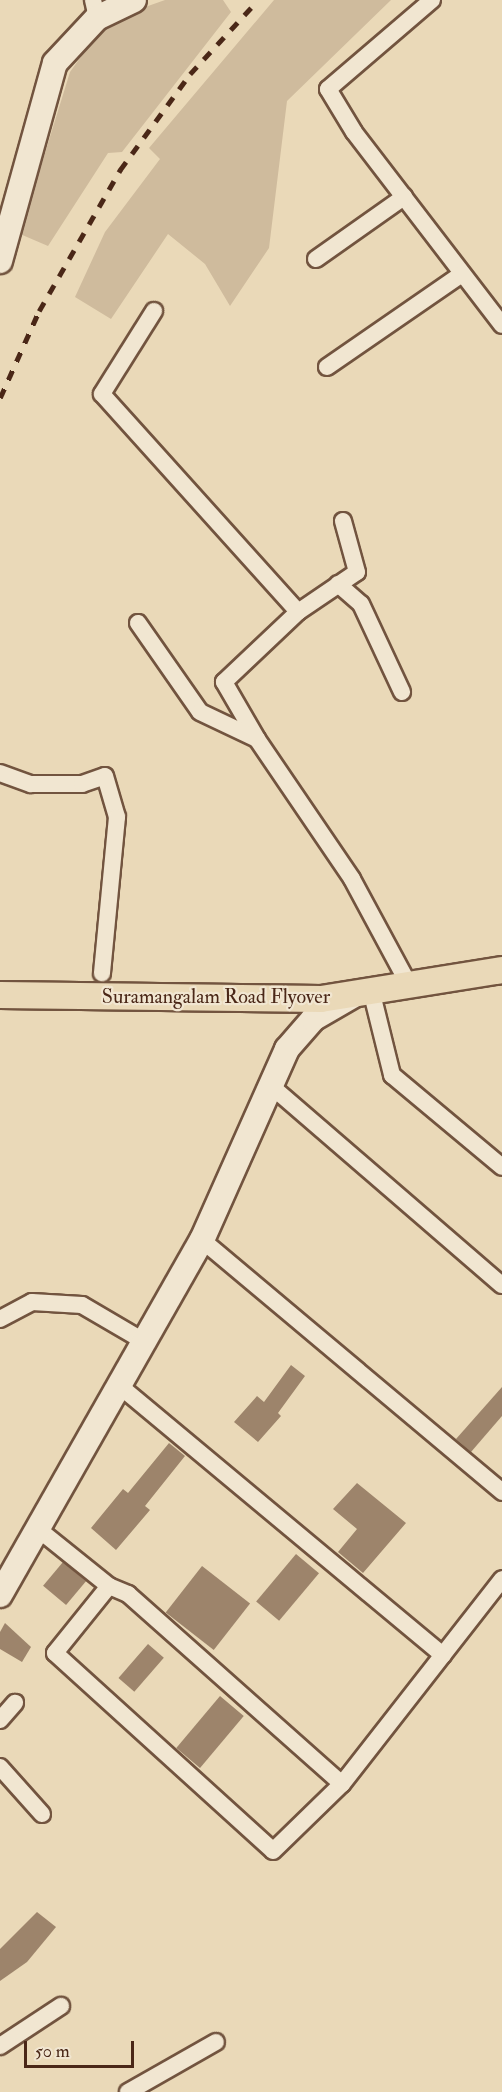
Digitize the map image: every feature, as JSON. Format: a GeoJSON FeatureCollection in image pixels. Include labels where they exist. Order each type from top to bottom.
{"type":"FeatureCollection","features":[{"type":"Feature","properties":{"kind":"main road","name":"Suramangalam Road Flyover"},"geometry":{"type":"LineString","coordinates":[[0,995],[365,991],[502,970]]}},
{"type":"Feature","properties":{"kind":"main road","name":"Suramangalam Road Flyover"},"geometry":{"type":"LineString","coordinates":[[0,983],[322,992]]}},
{"type":"Feature","properties":{"kind":"street"},"geometry":{"type":"LineString","coordinates":[[0,261],[55,63],[95,9],[134,0]]}},
{"type":"Feature","properties":{"kind":"street"},"geometry":{"type":"LineString","coordinates":[[432,0],[328,89],[354,132],[502,326]]}},
{"type":"Feature","properties":{"kind":"street"},"geometry":{"type":"LineString","coordinates":[[316,259],[404,198]]}},
{"type":"Feature","properties":{"kind":"street"},"geometry":{"type":"LineString","coordinates":[[327,367],[462,274]]}},
{"type":"Feature","properties":{"kind":"street"},"geometry":{"type":"LineString","coordinates":[[154,311],[102,394],[298,612]]}},
{"type":"Feature","properties":{"kind":"street"},"geometry":{"type":"LineString","coordinates":[[344,521],[357,572],[298,612],[224,682],[257,739],[352,879],[409,985]]}},
{"type":"Feature","properties":{"kind":"street"},"geometry":{"type":"LineString","coordinates":[[338,584],[361,604],[402,692]]}},
{"type":"Feature","properties":{"kind":"street"},"geometry":{"type":"LineString","coordinates":[[138,623],[200,712],[257,739]]}},
{"type":"Feature","properties":{"kind":"street"},"geometry":{"type":"LineString","coordinates":[[0,773],[31,784],[82,784],[105,777],[117,817],[102,973]]}},
{"type":"Feature","properties":{"kind":"street"},"geometry":{"type":"LineString","coordinates":[[0,1595],[121,1386],[202,1240],[287,1049],[313,1019],[365,991],[392,1075],[502,1167]]}},
{"type":"Feature","properties":{"kind":"street"},"geometry":{"type":"LineString","coordinates":[[270,1085],[502,1285]]}},
{"type":"Feature","properties":{"kind":"street"},"geometry":{"type":"LineString","coordinates":[[202,1240],[502,1492]]}},
{"type":"Feature","properties":{"kind":"street"},"geometry":{"type":"LineString","coordinates":[[0,1319],[32,1302],[82,1305],[145,1342]]}},
{"type":"Feature","properties":{"kind":"street"},"geometry":{"type":"LineString","coordinates":[[121,1386],[442,1655]]}},
{"type":"Feature","properties":{"kind":"street"},"geometry":{"type":"LineString","coordinates":[[38,1529],[109,1586],[128,1594],[342,1784]]}},
{"type":"Feature","properties":{"kind":"street"},"geometry":{"type":"LineString","coordinates":[[109,1586],[55,1653],[273,1851],[342,1784],[502,1579]]}},
{"type":"Feature","properties":{"kind":"street"},"geometry":{"type":"LineString","coordinates":[[0,1720],[15,1703]]}},
{"type":"Feature","properties":{"kind":"street"},"geometry":{"type":"LineString","coordinates":[[0,1767],[42,1814]]}},
{"type":"Feature","properties":{"kind":"street"},"geometry":{"type":"LineString","coordinates":[[0,2046],[61,2006]]}},
{"type":"Feature","properties":{"kind":"street"},"geometry":{"type":"LineString","coordinates":[[128,2092],[216,2042]]}},
{"type":"Feature","properties":{"kind":"shaded area"},"geometry":{"type":"Polygon","coordinates":[[[165,0],[223,0],[231,12],[122,152],[108,153],[48,246],[20,234],[70,72],[95,37],[134,11],[165,0]]]}},
{"type":"Feature","properties":{"kind":"shaded area"},"geometry":{"type":"Polygon","coordinates":[[[274,0],[391,0],[287,101],[269,248],[230,306],[205,264],[168,234],[111,319],[75,297],[105,232],[160,159],[149,148],[274,0]]]}},
{"type":"Feature","properties":{"kind":"building"},"geometry":{"type":"Polygon","coordinates":[[[291,1365],[305,1376],[278,1413],[281,1416],[258,1442],[234,1422],[257,1396],[264,1402],[291,1365]]]}},
{"type":"Feature","properties":{"kind":"building"},"geometry":{"type":"Polygon","coordinates":[[[502,1387],[502,1416],[471,1452],[456,1439],[502,1387]]]}},
{"type":"Feature","properties":{"kind":"building"},"geometry":{"type":"Polygon","coordinates":[[[169,1443],[185,1456],[145,1506],[150,1510],[116,1550],[91,1528],[123,1489],[128,1493],[169,1443]]]}},
{"type":"Feature","properties":{"kind":"building"},"geometry":{"type":"Polygon","coordinates":[[[357,1483],[406,1523],[363,1573],[338,1552],[357,1529],[333,1509],[357,1483]]]}},
{"type":"Feature","properties":{"kind":"building"},"geometry":{"type":"Polygon","coordinates":[[[296,1554],[319,1573],[279,1621],[256,1601],[296,1554]]]}},
{"type":"Feature","properties":{"kind":"building"},"geometry":{"type":"Polygon","coordinates":[[[63,1562],[86,1581],[66,1605],[43,1586],[63,1562]]]}},
{"type":"Feature","properties":{"kind":"building"},"geometry":{"type":"Polygon","coordinates":[[[202,1566],[250,1604],[214,1650],[166,1612],[202,1566]]]}},
{"type":"Feature","properties":{"kind":"building"},"geometry":{"type":"Polygon","coordinates":[[[5,1623],[31,1647],[22,1662],[0,1649],[0,1632],[5,1623]]]}},
{"type":"Feature","properties":{"kind":"building"},"geometry":{"type":"Polygon","coordinates":[[[148,1644],[164,1658],[134,1692],[118,1678],[148,1644]]]}},
{"type":"Feature","properties":{"kind":"building"},"geometry":{"type":"Polygon","coordinates":[[[220,1696],[244,1716],[200,1768],[176,1748],[220,1696]]]}},
{"type":"Feature","properties":{"kind":"building"},"geometry":{"type":"Polygon","coordinates":[[[37,1912],[56,1927],[27,1962],[0,1981],[0,1949],[37,1912]]]}},
{"type":"Feature","properties":{"kind":"railway"},"geometry":{"type":"LineString","coordinates":[[0,398],[39,311],[120,170],[190,74],[258,0]]}}]}
